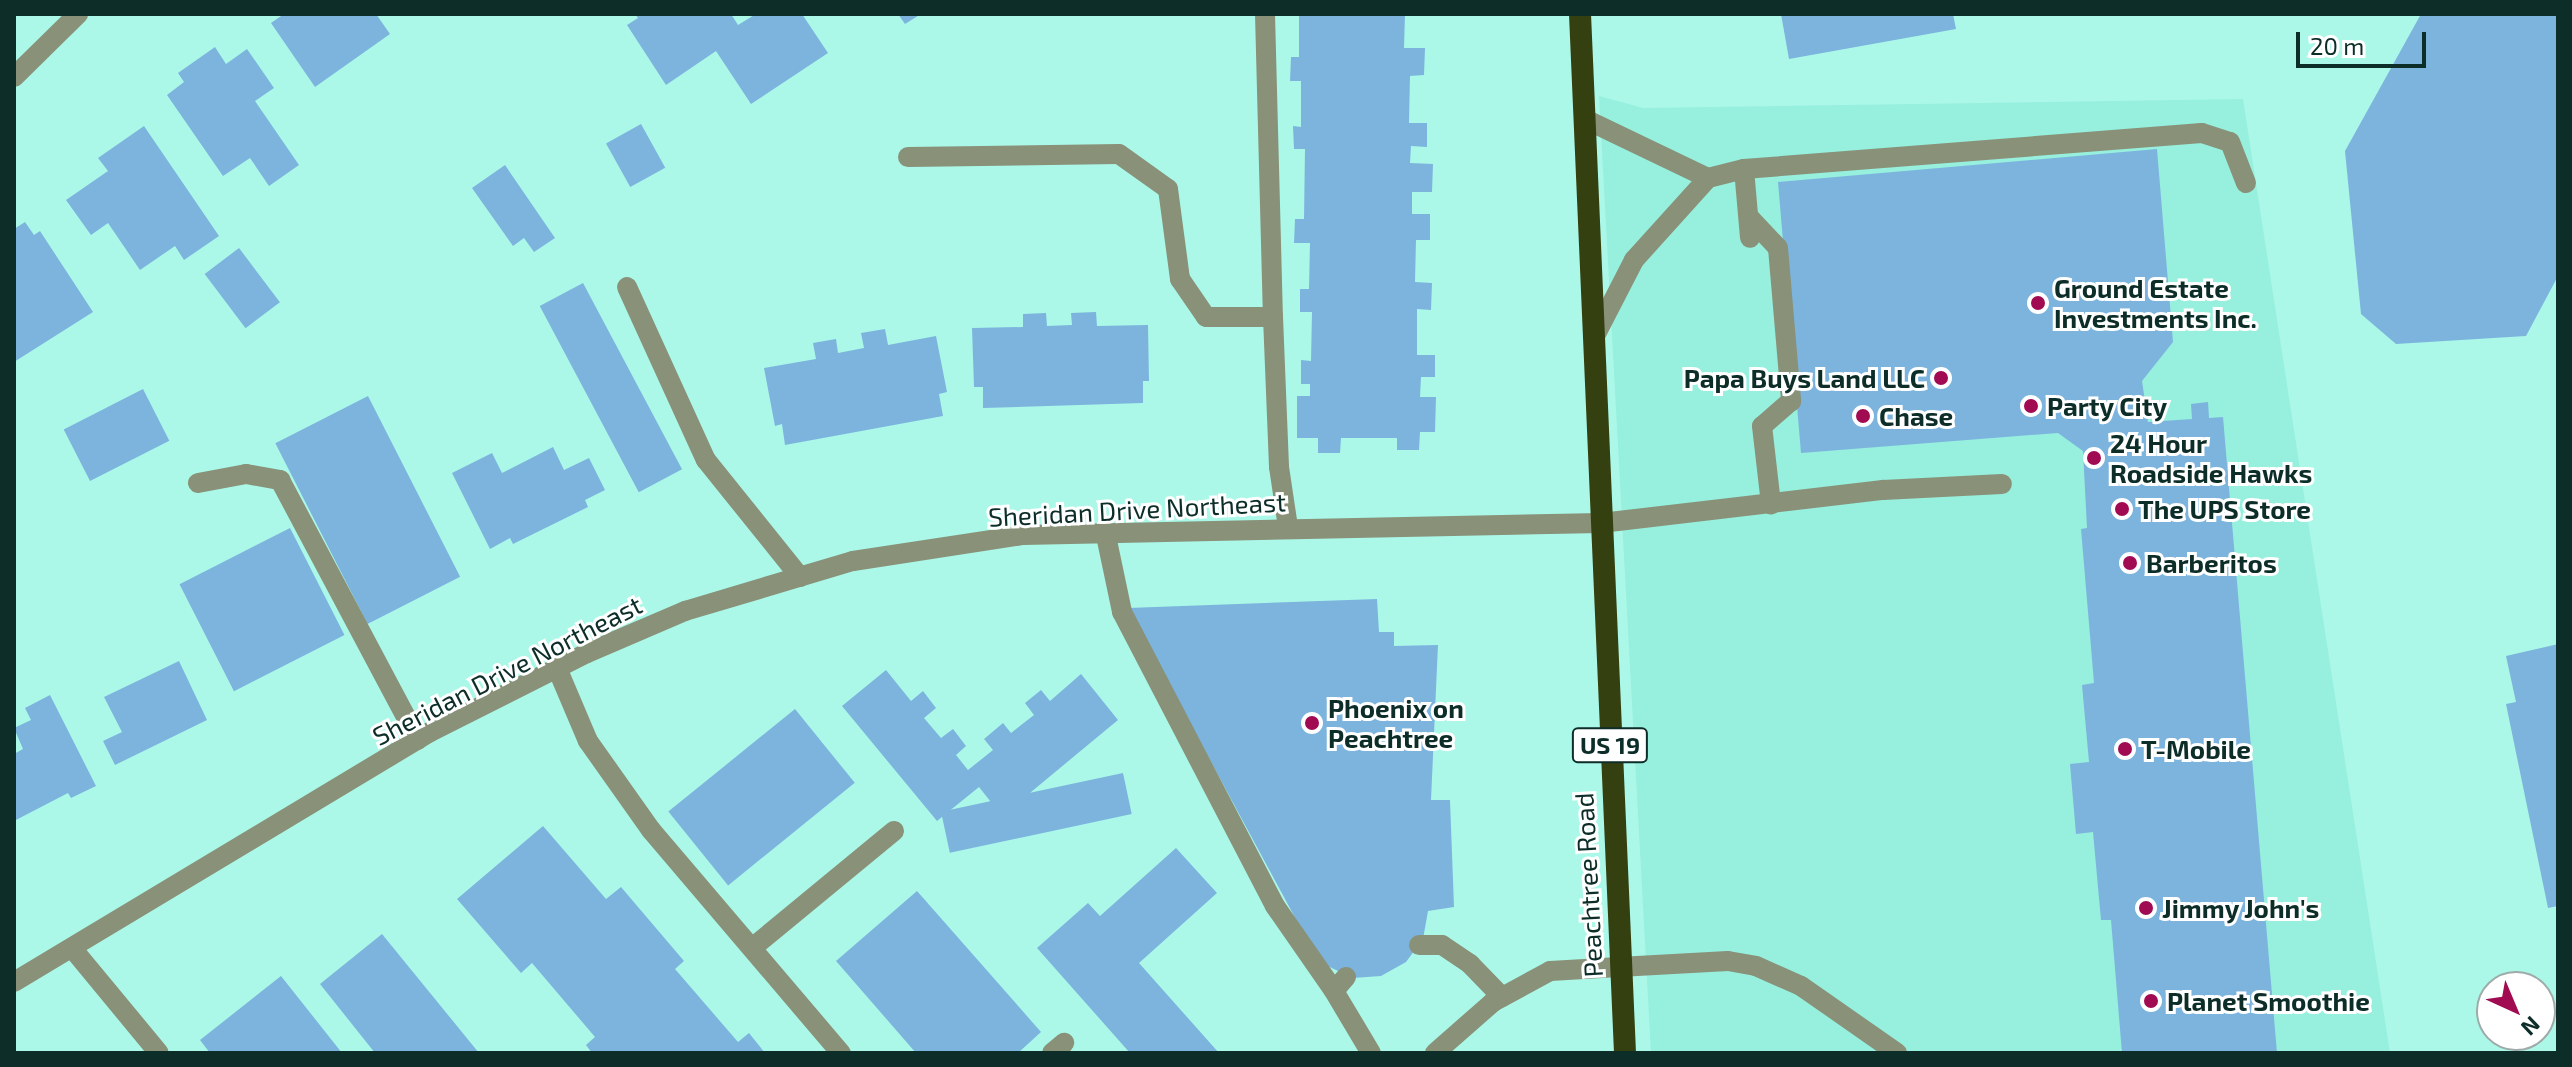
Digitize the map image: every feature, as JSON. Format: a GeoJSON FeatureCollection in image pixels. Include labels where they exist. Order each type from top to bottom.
{"type":"FeatureCollection","features":[{"type":"Feature","properties":{"kind":"highway","name":"US 19"},"geometry":{"type":"LineString","coordinates":[[1580,14],[1587,120],[1601,523]]}},
{"type":"Feature","properties":{"kind":"highway","name":"Peachtree Road"},"geometry":{"type":"LineString","coordinates":[[1601,523],[1625,1053]]}},
{"type":"Feature","properties":{"kind":"street"},"geometry":{"type":"LineString","coordinates":[[14,77],[78,14]]}},
{"type":"Feature","properties":{"kind":"street"},"geometry":{"type":"LineString","coordinates":[[1265,14],[1279,467],[1288,527]]}},
{"type":"Feature","properties":{"kind":"street"},"geometry":{"type":"LineString","coordinates":[[1587,120],[1708,178]]}},
{"type":"Feature","properties":{"kind":"street"},"geometry":{"type":"LineString","coordinates":[[1595,336],[1634,260],[1708,178],[1744,169],[2202,133],[2230,142],[2246,183]]}},
{"type":"Feature","properties":{"kind":"street"},"geometry":{"type":"LineString","coordinates":[[908,157],[1119,154],[1168,189],[1180,279],[1206,317],[1273,317]]}},
{"type":"Feature","properties":{"kind":"street"},"geometry":{"type":"LineString","coordinates":[[1744,169],[1750,238]]}},
{"type":"Feature","properties":{"kind":"street"},"geometry":{"type":"LineString","coordinates":[[1749,217],[1778,248],[1791,401],[1762,426],[1771,504]]}},
{"type":"Feature","properties":{"kind":"street"},"geometry":{"type":"LineString","coordinates":[[627,287],[706,460],[800,577]]}},
{"type":"Feature","properties":{"kind":"street"},"geometry":{"type":"LineString","coordinates":[[198,483],[246,474],[280,480],[418,740]]}},
{"type":"Feature","properties":{"kind":"street","name":"Sheridan Drive Northeast"},"geometry":{"type":"LineString","coordinates":[[14,982],[418,740],[557,668],[685,611],[853,561],[1023,535],[1288,527],[1601,523],[1771,504],[2002,484]]}},
{"type":"Feature","properties":{"kind":"street"},"geometry":{"type":"LineString","coordinates":[[1105,531],[1122,612],[1275,906],[1340,984],[1371,1053]]}},
{"type":"Feature","properties":{"kind":"street"},"geometry":{"type":"LineString","coordinates":[[557,668],[588,741],[651,830],[841,1053]]}},
{"type":"Feature","properties":{"kind":"street"},"geometry":{"type":"LineString","coordinates":[[752,948],[894,831]]}},
{"type":"Feature","properties":{"kind":"street"},"geometry":{"type":"LineString","coordinates":[[1419,945],[1442,945],[1470,964],[1502,997]]}},
{"type":"Feature","properties":{"kind":"street"},"geometry":{"type":"LineString","coordinates":[[72,948],[159,1053]]}},
{"type":"Feature","properties":{"kind":"street"},"geometry":{"type":"LineString","coordinates":[[1435,1053],[1502,997],[1550,971],[1728,961],[1756,966],[1801,986],[1897,1053]]}},
{"type":"Feature","properties":{"kind":"shaded area"},"geometry":{"type":"Polygon","coordinates":[[[1599,96],[1643,108],[2243,99],[2390,1053],[1651,1053],[1599,96]]]}},
{"type":"Feature","properties":{"kind":"building"},"geometry":{"type":"Polygon","coordinates":[[[284,14],[376,14],[390,34],[315,87],[271,23],[284,14]]]}},
{"type":"Feature","properties":{"kind":"building"},"geometry":{"type":"Polygon","coordinates":[[[635,14],[731,14],[738,25],[756,14],[802,14],[828,53],[751,104],[716,51],[666,85],[627,25],[638,18],[635,14]]]}},
{"type":"Feature","properties":{"kind":"building"},"geometry":{"type":"Polygon","coordinates":[[[898,14],[921,14],[905,24],[898,14]]]}},
{"type":"Feature","properties":{"kind":"building"},"geometry":{"type":"Polygon","coordinates":[[[1299,14],[1405,14],[1404,48],[1425,48],[1424,75],[1410,76],[1409,123],[1427,123],[1427,147],[1411,146],[1410,163],[1433,164],[1432,192],[1412,192],[1412,214],[1430,214],[1430,240],[1416,240],[1415,282],[1432,283],[1431,310],[1417,309],[1417,355],[1435,355],[1435,377],[1421,377],[1420,397],[1436,397],[1435,432],[1420,432],[1419,450],[1397,450],[1397,438],[1341,438],[1340,453],[1318,453],[1318,438],[1297,438],[1297,396],[1310,396],[1310,384],[1301,384],[1301,360],[1311,361],[1312,312],[1300,312],[1300,289],[1309,289],[1310,243],[1294,243],[1295,219],[1304,219],[1305,149],[1294,149],[1293,126],[1301,127],[1301,81],[1290,81],[1291,57],[1299,57],[1299,14]]]}},
{"type":"Feature","properties":{"kind":"building"},"geometry":{"type":"Polygon","coordinates":[[[1781,14],[1953,14],[1956,29],[1789,59],[1781,14]]]}},
{"type":"Feature","properties":{"kind":"building"},"geometry":{"type":"Polygon","coordinates":[[[2421,14],[2558,14],[2558,276],[2526,336],[2396,344],[2361,314],[2345,151],[2421,14]]]}},
{"type":"Feature","properties":{"kind":"building"},"geometry":{"type":"Polygon","coordinates":[[[215,47],[226,64],[247,49],[274,88],[255,101],[299,165],[269,186],[250,158],[223,176],[167,95],[184,82],[178,73],[215,47]]]}},
{"type":"Feature","properties":{"kind":"building"},"geometry":{"type":"Polygon","coordinates":[[[641,124],[665,168],[630,187],[606,143],[641,124]]]}},
{"type":"Feature","properties":{"kind":"building"},"geometry":{"type":"Polygon","coordinates":[[[144,126],[219,236],[184,260],[175,246],[140,270],[108,223],[91,235],[66,200],[108,171],[98,158],[144,126]]]}},
{"type":"Feature","properties":{"kind":"building"},"geometry":{"type":"Polygon","coordinates":[[[2157,149],[2173,342],[2142,381],[2148,422],[2192,419],[2191,404],[2208,402],[2209,418],[2223,417],[2277,1053],[2122,1053],[2111,920],[2101,920],[2093,832],[2076,834],[2070,764],[2089,762],[2082,685],[2094,683],[2081,529],[2087,528],[2083,451],[2058,433],[1801,453],[1778,182],[2157,149]]]}},
{"type":"Feature","properties":{"kind":"building"},"geometry":{"type":"Polygon","coordinates":[[[505,165],[555,238],[534,252],[524,238],[513,246],[472,188],[505,165]]]}},
{"type":"Feature","properties":{"kind":"building"},"geometry":{"type":"Polygon","coordinates":[[[25,222],[34,235],[40,231],[93,312],[14,362],[14,229],[25,222]]]}},
{"type":"Feature","properties":{"kind":"building"},"geometry":{"type":"Polygon","coordinates":[[[239,248],[280,302],[246,328],[205,274],[239,248]]]}},
{"type":"Feature","properties":{"kind":"building"},"geometry":{"type":"Polygon","coordinates":[[[583,283],[682,469],[639,492],[540,306],[583,283]]]}},
{"type":"Feature","properties":{"kind":"building"},"geometry":{"type":"Polygon","coordinates":[[[1096,312],[1097,326],[1148,325],[1149,381],[1143,381],[1143,403],[983,408],[983,387],[974,387],[972,328],[1023,327],[1023,314],[1046,313],[1047,326],[1072,325],[1071,313],[1096,312]]]}},
{"type":"Feature","properties":{"kind":"building"},"geometry":{"type":"Polygon","coordinates":[[[885,329],[888,345],[936,336],[947,392],[939,394],[943,416],[785,445],[782,424],[775,426],[764,368],[816,359],[813,343],[836,339],[838,353],[864,348],[861,333],[885,329]]]}},
{"type":"Feature","properties":{"kind":"building"},"geometry":{"type":"Polygon","coordinates":[[[143,389],[169,441],[90,481],[64,429],[143,389]]]}},
{"type":"Feature","properties":{"kind":"building"},"geometry":{"type":"Polygon","coordinates":[[[368,396],[460,577],[367,624],[275,443],[368,396]]]}},
{"type":"Feature","properties":{"kind":"building"},"geometry":{"type":"Polygon","coordinates":[[[553,447],[564,470],[589,458],[605,490],[585,500],[588,507],[513,544],[510,538],[490,549],[452,473],[492,453],[502,473],[553,447]]]}},
{"type":"Feature","properties":{"kind":"building"},"geometry":{"type":"Polygon","coordinates":[[[290,528],[344,635],[234,691],[180,584],[290,528]]]}},
{"type":"Feature","properties":{"kind":"building","name":"Phoenix on Peachtree"},"geometry":{"type":"Polygon","coordinates":[[[1377,599],[1379,632],[1394,632],[1394,646],[1438,645],[1431,800],[1450,800],[1454,907],[1428,911],[1423,939],[1406,962],[1381,976],[1353,978],[1319,962],[1128,608],[1377,599]]]}},
{"type":"Feature","properties":{"kind":"building"},"geometry":{"type":"Polygon","coordinates":[[[2558,644],[2558,906],[2548,908],[2506,704],[2516,702],[2506,656],[2558,644]]]}},
{"type":"Feature","properties":{"kind":"building"},"geometry":{"type":"Polygon","coordinates":[[[179,661],[207,720],[115,765],[103,741],[122,732],[104,697],[179,661]]]}},
{"type":"Feature","properties":{"kind":"building"},"geometry":{"type":"Polygon","coordinates":[[[886,670],[911,701],[923,691],[936,708],[924,718],[941,738],[953,729],[966,746],[956,755],[968,770],[993,750],[984,739],[1003,723],[1011,733],[1034,715],[1025,703],[1041,690],[1050,701],[1081,674],[1118,720],[1002,816],[979,787],[937,821],[842,706],[886,670]]]}},
{"type":"Feature","properties":{"kind":"building"},"geometry":{"type":"Polygon","coordinates":[[[50,695],[96,786],[71,798],[68,793],[14,821],[14,754],[23,749],[14,728],[31,720],[25,708],[50,695]]]}},
{"type":"Feature","properties":{"kind":"building"},"geometry":{"type":"Polygon","coordinates":[[[795,709],[855,783],[728,885],[668,812],[795,709]]]}},
{"type":"Feature","properties":{"kind":"building"},"geometry":{"type":"Polygon","coordinates":[[[1123,773],[1132,814],[950,853],[941,812],[1123,773]]]}},
{"type":"Feature","properties":{"kind":"building"},"geometry":{"type":"Polygon","coordinates":[[[543,826],[606,899],[621,887],[684,961],[675,969],[738,1042],[749,1033],[765,1053],[592,1053],[586,1045],[595,1037],[532,963],[521,973],[457,899],[543,826]]]}},
{"type":"Feature","properties":{"kind":"building"},"geometry":{"type":"Polygon","coordinates":[[[1176,848],[1217,893],[1139,963],[1219,1053],[1130,1053],[1037,948],[1088,903],[1100,916],[1176,848]]]}},
{"type":"Feature","properties":{"kind":"building"},"geometry":{"type":"Polygon","coordinates":[[[917,891],[1041,1032],[1018,1053],[916,1053],[836,961],[917,891]]]}},
{"type":"Feature","properties":{"kind":"building"},"geometry":{"type":"Polygon","coordinates":[[[382,934],[479,1053],[375,1053],[320,984],[382,934]]]}},
{"type":"Feature","properties":{"kind":"building"},"geometry":{"type":"Polygon","coordinates":[[[281,976],[342,1053],[210,1053],[200,1040],[281,976]]]}},
{"type":"Feature","properties":{"kind":"place","name":"Ground Estate Investments Inc."},"geometry":{"type":"Point","coordinates":[2038,303]}},
{"type":"Feature","properties":{"kind":"place","name":"Papa Buys Land LLC"},"geometry":{"type":"Point","coordinates":[1941,378]}},
{"type":"Feature","properties":{"kind":"place","name":"Party City"},"geometry":{"type":"Point","coordinates":[2031,406]}},
{"type":"Feature","properties":{"kind":"place","name":"Chase"},"geometry":{"type":"Point","coordinates":[1863,416]}},
{"type":"Feature","properties":{"kind":"place","name":"24 Hour Roadside Hawks"},"geometry":{"type":"Point","coordinates":[2094,458]}},
{"type":"Feature","properties":{"kind":"place","name":"The UPS Store"},"geometry":{"type":"Point","coordinates":[2122,509]}},
{"type":"Feature","properties":{"kind":"place","name":"Barberitos"},"geometry":{"type":"Point","coordinates":[2130,563]}},
{"type":"Feature","properties":{"kind":"place","name":"Phoenix on Peachtree"},"geometry":{"type":"Point","coordinates":[1312,723]}},
{"type":"Feature","properties":{"kind":"place","name":"T-Mobile"},"geometry":{"type":"Point","coordinates":[2125,749]}},
{"type":"Feature","properties":{"kind":"place","name":"Jimmy John's"},"geometry":{"type":"Point","coordinates":[2146,908]}},
{"type":"Feature","properties":{"kind":"place","name":"Planet Smoothie"},"geometry":{"type":"Point","coordinates":[2151,1001]}}]}
